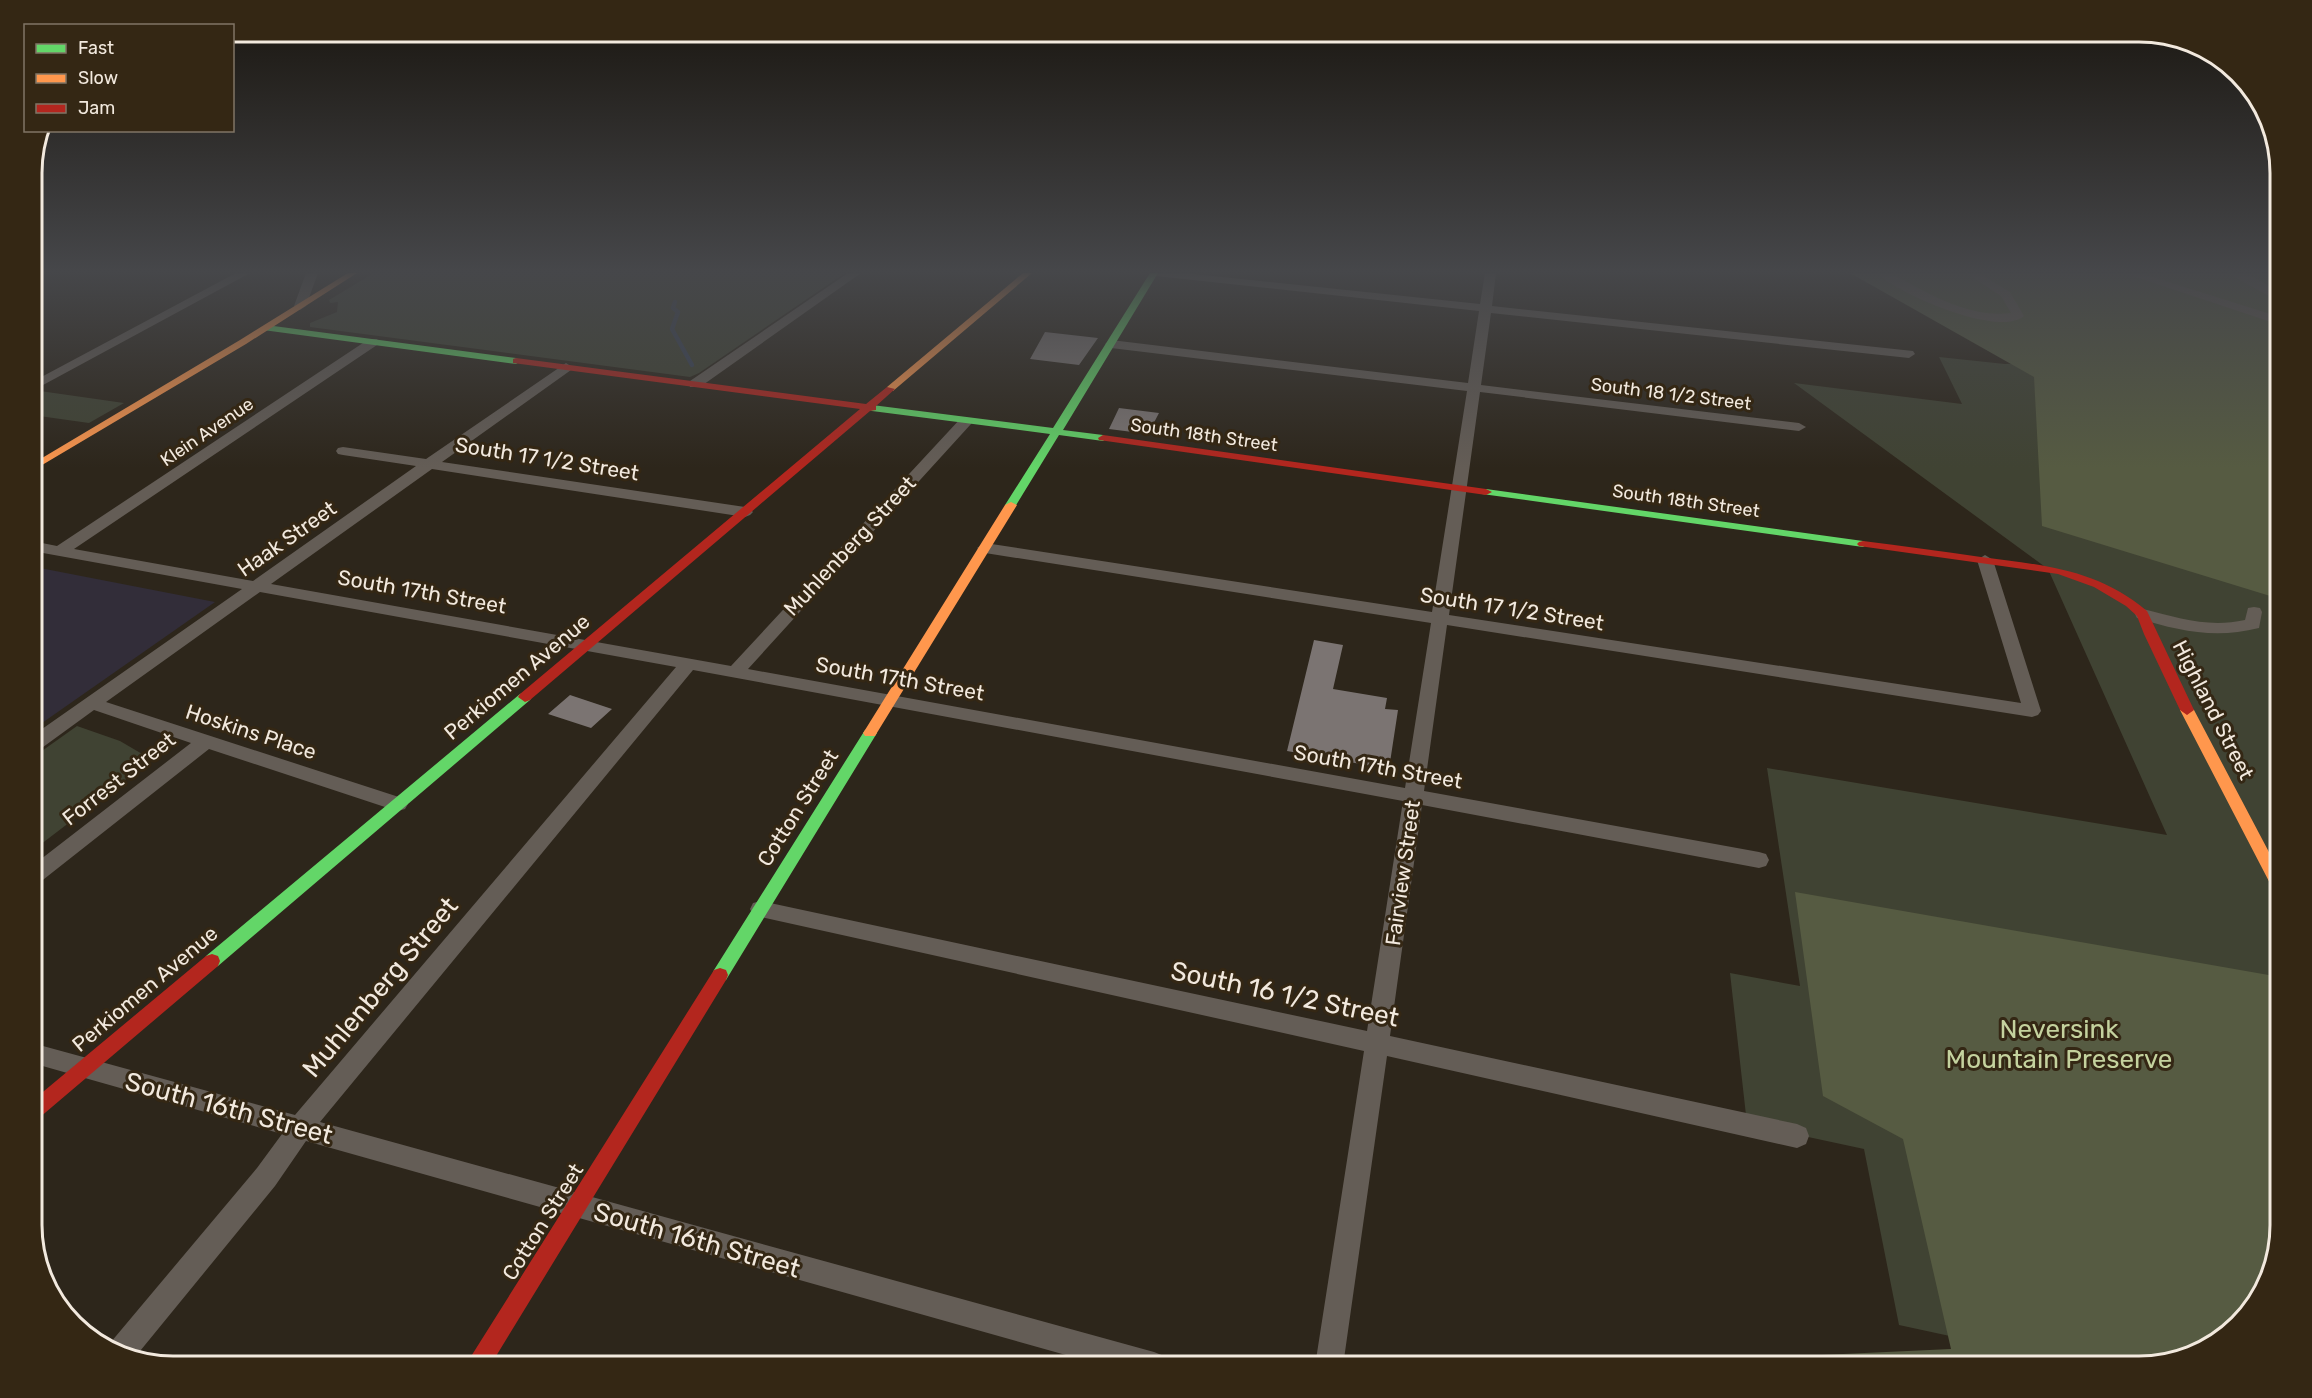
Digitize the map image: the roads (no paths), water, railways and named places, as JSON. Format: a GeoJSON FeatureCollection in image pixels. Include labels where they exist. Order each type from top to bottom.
{"type":"FeatureCollection","features":[{"type":"Feature","properties":{"kind":"street"},"geometry":{"type":"LineString","coordinates":[[42,382],[123,338]]}},
{"type":"Feature","properties":{"kind":"street"},"geometry":{"type":"LineString","coordinates":[[42,462],[249,338]]}},
{"type":"Feature","properties":{"kind":"street","name":"South 18th Street"},"geometry":{"type":"LineString","coordinates":[[344,338],[1056,432],[2060,571],[2098,584],[2137,609]]}},
{"type":"Feature","properties":{"kind":"street"},"geometry":{"type":"LineString","coordinates":[[694,384],[760,338]]}},
{"type":"Feature","properties":{"kind":"street","name":"Perkiomen Avenue"},"geometry":{"type":"LineString","coordinates":[[42,1104],[951,338]]}},
{"type":"Feature","properties":{"kind":"street","name":"Cotton Street"},"geometry":{"type":"LineString","coordinates":[[484,1356],[1114,338]]}},
{"type":"Feature","properties":{"kind":"street","name":"Fairview Street"},"geometry":{"type":"LineString","coordinates":[[1330,1356],[1481,338]]}},
{"type":"Feature","properties":{"kind":"street"},"geometry":{"type":"LineString","coordinates":[[1764,338],[1909,354]]}},
{"type":"Feature","properties":{"kind":"street","name":"Klein Avenue"},"geometry":{"type":"LineString","coordinates":[[60,551],[373,342]]}},
{"type":"Feature","properties":{"kind":"street","name":"South 18 1/2 Street"},"geometry":{"type":"LineString","coordinates":[[1110,344],[1799,427]]}},
{"type":"Feature","properties":{"kind":"street","name":"Haak Street"},"geometry":{"type":"LineString","coordinates":[[42,738],[566,367]]}},
{"type":"Feature","properties":{"kind":"street","name":"Muhlenberg Street"},"geometry":{"type":"LineString","coordinates":[[735,672],[966,421]]}},
{"type":"Feature","properties":{"kind":"street","name":"South 17 1/2 Street"},"geometry":{"type":"LineString","coordinates":[[343,451],[745,512]]}},
{"type":"Feature","properties":{"kind":"street","name":"South 17th Street"},"geometry":{"type":"LineString","coordinates":[[42,548],[689,663],[1759,860]]}},
{"type":"Feature","properties":{"kind":"street","name":"South 17 1/2 Street"},"geometry":{"type":"LineString","coordinates":[[985,548],[2032,711],[1985,560]]}},
{"type":"Feature","properties":{"kind":"street","name":"Highland Street"},"geometry":{"type":"LineString","coordinates":[[2137,609],[2188,628],[2207,631],[2253,624],[2254,612]]}},
{"type":"Feature","properties":{"kind":"street","name":"Highland Street"},"geometry":{"type":"LineString","coordinates":[[2137,609],[2201,738],[2270,868]]}},
{"type":"Feature","properties":{"kind":"street","name":"Muhlenberg Street"},"geometry":{"type":"LineString","coordinates":[[125,1347],[266,1177],[300,1127],[689,663]]}},
{"type":"Feature","properties":{"kind":"street","name":"Hoskins Place"},"geometry":{"type":"LineString","coordinates":[[91,703],[398,804]]}},
{"type":"Feature","properties":{"kind":"street","name":"Forrest Street"},"geometry":{"type":"LineString","coordinates":[[42,869],[206,741]]}},
{"type":"Feature","properties":{"kind":"street","name":"South 16 1/2 Street"},"geometry":{"type":"LineString","coordinates":[[760,909],[1797,1136]]}},
{"type":"Feature","properties":{"kind":"street","name":"South 16th Street"},"geometry":{"type":"LineString","coordinates":[[42,1056],[1118,1356]]}},
{"type":"Feature","properties":{"kind":"waterway"},"geometry":{"type":"LineString","coordinates":[[677,338],[692,365]]}},
{"type":"Feature","properties":{"kind":"park label","name":"Neversink Mountain Preserve"},"geometry":{"type":"Point","coordinates":[2059,1044]}}]}
